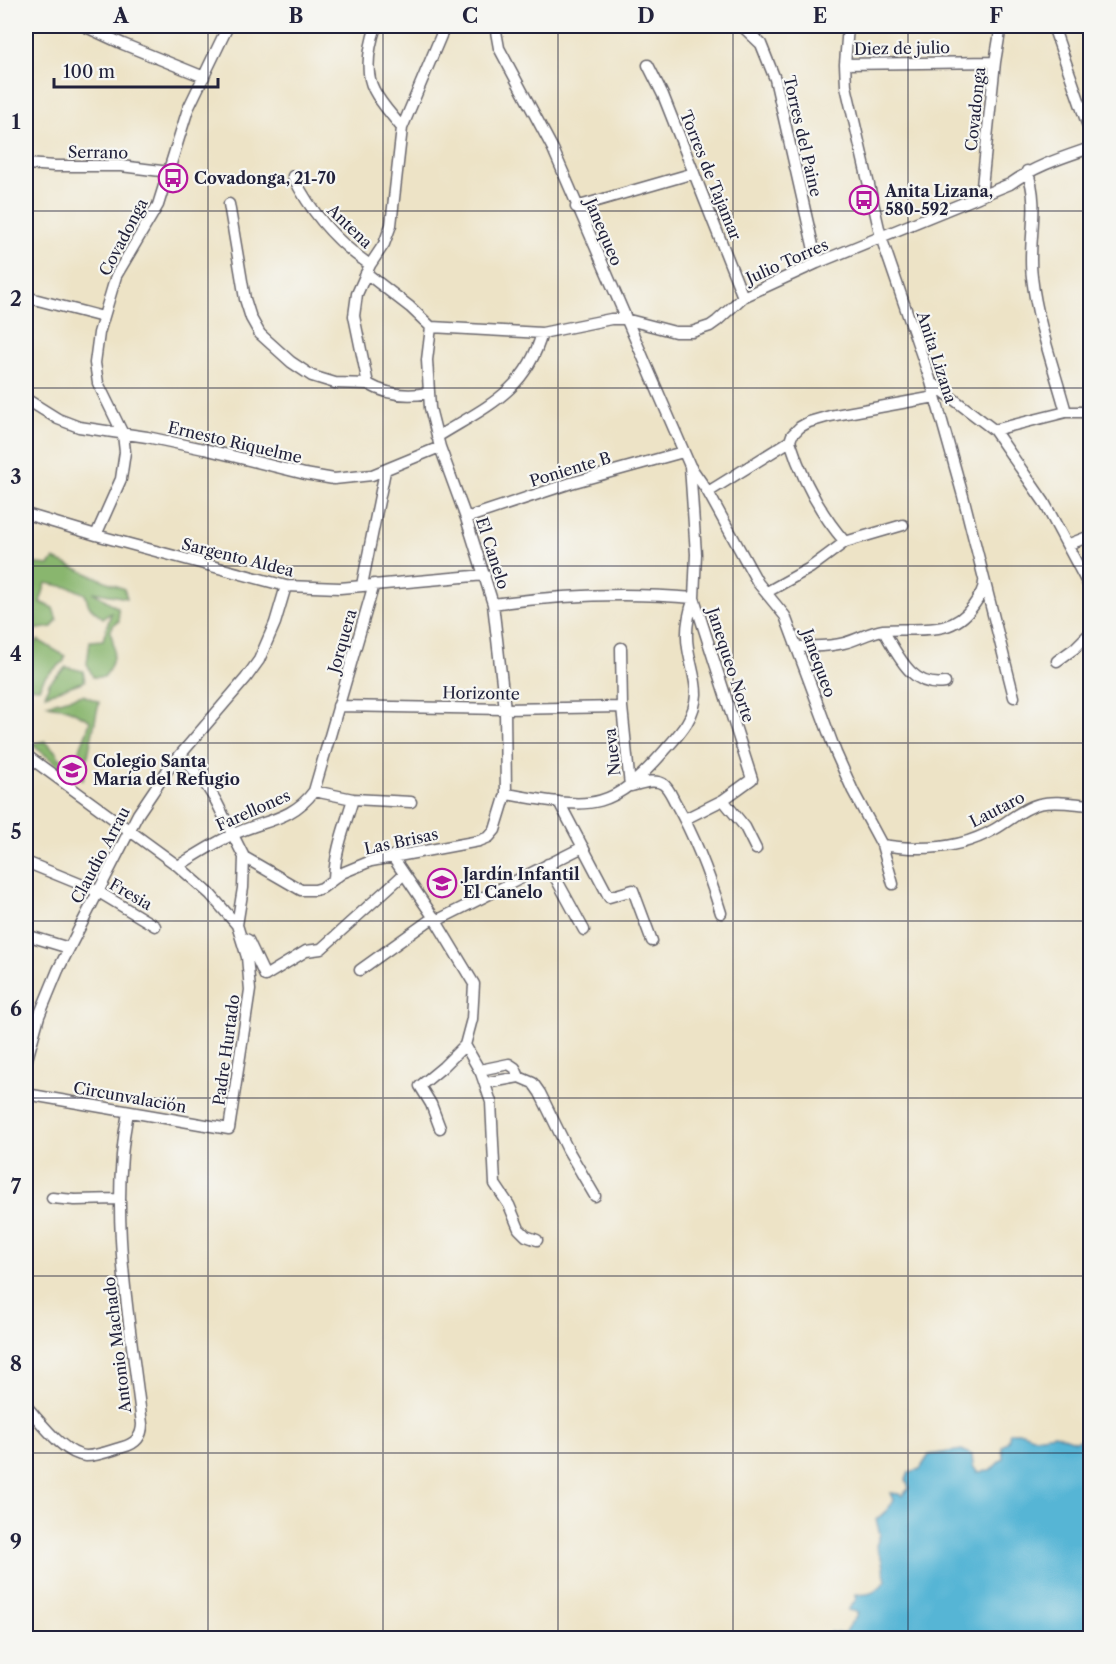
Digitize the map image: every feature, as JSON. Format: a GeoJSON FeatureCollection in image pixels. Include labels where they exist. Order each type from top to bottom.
{"type":"FeatureCollection","features":[{"type":"Feature","properties":{"kind":"street"},"geometry":{"type":"LineString","coordinates":[[84,26],[204,77]]}},
{"type":"Feature","properties":{"kind":"street","name":"Covadonga"},"geometry":{"type":"LineString","coordinates":[[96,535],[121,479],[125,452],[123,434],[96,373],[96,342],[116,276],[158,205],[179,130],[228,26]]}},
{"type":"Feature","properties":{"kind":"street"},"geometry":{"type":"LineString","coordinates":[[376,26],[370,48],[373,89],[402,128]]}},
{"type":"Feature","properties":{"kind":"street"},"geometry":{"type":"LineString","coordinates":[[368,384],[354,316],[357,294],[368,269],[384,244],[391,225],[402,128],[446,26]]}},
{"type":"Feature","properties":{"kind":"street","name":"Janequeo"},"geometry":{"type":"LineString","coordinates":[[495,26],[499,48],[553,149],[683,452]]}},
{"type":"Feature","properties":{"kind":"street","name":"Torres del Paine"},"geometry":{"type":"LineString","coordinates":[[742,26],[761,44],[775,79],[817,263]]}},
{"type":"Feature","properties":{"kind":"street","name":"Anita Lizana"},"geometry":{"type":"LineString","coordinates":[[848,26],[846,86],[881,237],[931,382],[963,496],[1014,698]]}},
{"type":"Feature","properties":{"kind":"street","name":"Covadonga"},"geometry":{"type":"LineString","coordinates":[[981,196],[1001,26]]}},
{"type":"Feature","properties":{"kind":"street"},"geometry":{"type":"LineString","coordinates":[[1053,26],[1090,132]]}},
{"type":"Feature","properties":{"kind":"street","name":"Diez de julio"},"geometry":{"type":"LineString","coordinates":[[845,64],[995,62]]}},
{"type":"Feature","properties":{"kind":"street","name":"Torres de Tajamar"},"geometry":{"type":"LineString","coordinates":[[648,65],[663,95],[743,297]]}},
{"type":"Feature","properties":{"kind":"street","name":"Julio Torres"},"geometry":{"type":"LineString","coordinates":[[431,327],[542,333],[611,319],[625,320],[675,332],[692,332],[710,326],[743,297],[817,263],[1010,184],[1027,171],[1047,162],[1090,148]]}},
{"type":"Feature","properties":{"kind":"street","name":"Serrano"},"geometry":{"type":"LineString","coordinates":[[26,164],[121,166],[169,172]]}},
{"type":"Feature","properties":{"kind":"street"},"geometry":{"type":"LineString","coordinates":[[1027,171],[1035,204],[1030,258],[1032,279],[1037,308],[1066,412]]}},
{"type":"Feature","properties":{"kind":"street"},"geometry":{"type":"LineString","coordinates":[[576,207],[694,172]]}},
{"type":"Feature","properties":{"kind":"street","name":"Antena"},"geometry":{"type":"LineString","coordinates":[[293,176],[319,220],[368,269]]}},
{"type":"Feature","properties":{"kind":"street"},"geometry":{"type":"LineString","coordinates":[[229,204],[245,299],[251,318],[260,334],[291,362],[312,376],[335,383],[368,384],[382,391],[400,395],[428,393]]}},
{"type":"Feature","properties":{"kind":"street"},"geometry":{"type":"LineString","coordinates":[[368,269],[431,327]]}},
{"type":"Feature","properties":{"kind":"street"},"geometry":{"type":"LineString","coordinates":[[26,297],[104,317]]}},
{"type":"Feature","properties":{"kind":"street","name":"El Canelo"},"geometry":{"type":"LineString","coordinates":[[431,327],[427,360],[428,393],[439,442],[493,604],[505,709],[506,794]]}},
{"type":"Feature","properties":{"kind":"street","name":"Ernesto Riquelme"},"geometry":{"type":"LineString","coordinates":[[26,399],[68,424],[204,448],[319,477],[348,479],[386,471],[439,442],[492,405],[510,391],[530,364],[542,333]]}},
{"type":"Feature","properties":{"kind":"street"},"geometry":{"type":"LineString","coordinates":[[931,382],[994,430],[1044,501],[1090,588]]}},
{"type":"Feature","properties":{"kind":"street"},"geometry":{"type":"LineString","coordinates":[[708,492],[790,441],[792,435],[800,427],[809,422],[935,397]]}},
{"type":"Feature","properties":{"kind":"street"},"geometry":{"type":"LineString","coordinates":[[994,430],[1066,412],[1088,412],[1090,414]]}},
{"type":"Feature","properties":{"kind":"street"},"geometry":{"type":"LineString","coordinates":[[790,441],[810,491],[844,542]]}},
{"type":"Feature","properties":{"kind":"street","name":"Janequeo Norte"},"geometry":{"type":"LineString","coordinates":[[683,452],[690,466],[696,554],[694,598],[752,779],[723,800],[685,819]]}},
{"type":"Feature","properties":{"kind":"street","name":"Poniente B"},"geometry":{"type":"LineString","coordinates":[[466,518],[571,483],[683,452]]}},
{"type":"Feature","properties":{"kind":"street","name":"Janequeo"},"geometry":{"type":"LineString","coordinates":[[690,466],[708,492],[758,583],[785,616],[844,772],[882,845],[893,884]]}},
{"type":"Feature","properties":{"kind":"street"},"geometry":{"type":"LineString","coordinates":[[362,585],[386,471]]}},
{"type":"Feature","properties":{"kind":"street","name":"Sargento Aldea"},"geometry":{"type":"LineString","coordinates":[[26,514],[286,586],[318,588],[485,575]]}},
{"type":"Feature","properties":{"kind":"street"},"geometry":{"type":"LineString","coordinates":[[767,592],[810,568],[844,542],[903,525]]}},
{"type":"Feature","properties":{"kind":"street"},"geometry":{"type":"LineString","coordinates":[[1067,545],[1090,537]]}},
{"type":"Feature","properties":{"kind":"street"},"geometry":{"type":"LineString","coordinates":[[797,647],[839,644],[883,630],[931,630],[958,622],[965,617],[977,600],[984,587],[984,581]]}},
{"type":"Feature","properties":{"kind":"street","name":"Jorquera"},"geometry":{"type":"LineString","coordinates":[[314,791],[374,584]]}},
{"type":"Feature","properties":{"kind":"street","name":"Claudio Arrau"},"geometry":{"type":"LineString","coordinates":[[26,1063],[42,1008],[69,948],[129,830],[152,790],[259,660],[275,623],[286,586]]}},
{"type":"Feature","properties":{"kind":"street"},"geometry":{"type":"LineString","coordinates":[[493,604],[576,595],[634,594],[694,598],[687,630],[695,684],[693,712],[682,731],[630,786],[610,798],[579,804],[506,794]]}},
{"type":"Feature","properties":{"kind":"street"},"geometry":{"type":"LineString","coordinates":[[883,630],[905,666],[914,676],[932,684],[945,683]]}},
{"type":"Feature","properties":{"kind":"street"},"geometry":{"type":"LineString","coordinates":[[1057,662],[1090,633]]}},
{"type":"Feature","properties":{"kind":"street","name":"Nueva"},"geometry":{"type":"LineString","coordinates":[[621,648],[622,707],[630,786],[653,782],[663,784],[668,790],[685,819],[706,865],[721,913]]}},
{"type":"Feature","properties":{"kind":"street","name":"Horizonte"},"geometry":{"type":"LineString","coordinates":[[338,706],[505,709],[622,707]]}},
{"type":"Feature","properties":{"kind":"street"},"geometry":{"type":"LineString","coordinates":[[182,754],[206,785],[244,857],[243,888],[237,925]]}},
{"type":"Feature","properties":{"kind":"street","name":"Padre Hurtado"},"geometry":{"type":"LineString","coordinates":[[26,755],[178,866],[210,894],[237,925],[247,957],[250,990],[229,1129]]}},
{"type":"Feature","properties":{"kind":"street","name":"Farellones"},"geometry":{"type":"LineString","coordinates":[[178,866],[232,834],[290,813],[304,804],[314,791],[353,799],[411,802]]}},
{"type":"Feature","properties":{"kind":"street","name":"Las Brisas"},"geometry":{"type":"LineString","coordinates":[[244,857],[301,890],[315,890],[361,864],[392,856],[484,840],[495,830],[506,794]]}},
{"type":"Feature","properties":{"kind":"street"},"geometry":{"type":"LineString","coordinates":[[334,879],[334,862],[353,799]]}},
{"type":"Feature","properties":{"kind":"street"},"geometry":{"type":"LineString","coordinates":[[723,800],[745,827],[756,849]]}},
{"type":"Feature","properties":{"kind":"street"},"geometry":{"type":"LineString","coordinates":[[559,802],[609,897],[633,890],[652,940]]}},
{"type":"Feature","properties":{"kind":"street","name":"Lautaro"},"geometry":{"type":"LineString","coordinates":[[882,845],[914,849],[946,846],[978,837],[1039,804],[1090,805]]}},
{"type":"Feature","properties":{"kind":"street"},"geometry":{"type":"LineString","coordinates":[[360,970],[435,919],[583,847]]}},
{"type":"Feature","properties":{"kind":"street"},"geometry":{"type":"LineString","coordinates":[[392,856],[435,919],[474,984],[472,1019],[465,1045],[444,1067],[420,1086],[431,1104],[440,1128]]}},
{"type":"Feature","properties":{"kind":"street","name":"Fresia"},"geometry":{"type":"LineString","coordinates":[[26,862],[97,891],[154,926]]}},
{"type":"Feature","properties":{"kind":"street"},"geometry":{"type":"LineString","coordinates":[[548,864],[584,930]]}},
{"type":"Feature","properties":{"kind":"street"},"geometry":{"type":"LineString","coordinates":[[241,937],[248,940],[265,976],[306,951],[321,949],[404,874]]}},
{"type":"Feature","properties":{"kind":"street"},"geometry":{"type":"LineString","coordinates":[[26,935],[69,948]]}},
{"type":"Feature","properties":{"kind":"street"},"geometry":{"type":"LineString","coordinates":[[465,1045],[486,1083],[492,1112],[495,1184],[519,1229],[526,1236],[537,1240]]}},
{"type":"Feature","properties":{"kind":"street"},"geometry":{"type":"LineString","coordinates":[[480,1070],[509,1064],[515,1068],[519,1077]]}},
{"type":"Feature","properties":{"kind":"street"},"geometry":{"type":"LineString","coordinates":[[486,1083],[519,1077],[533,1083],[595,1196]]}},
{"type":"Feature","properties":{"kind":"street","name":"Circunvalación"},"geometry":{"type":"LineString","coordinates":[[26,1094],[229,1129]]}},
{"type":"Feature","properties":{"kind":"street","name":"Antonio Machado"},"geometry":{"type":"LineString","coordinates":[[26,1406],[66,1448],[76,1454],[90,1456],[128,1446],[136,1441],[141,1433],[120,1238],[121,1153],[128,1112]]}},
{"type":"Feature","properties":{"kind":"street"},"geometry":{"type":"LineString","coordinates":[[52,1198],[119,1199]]}},
{"type":"Feature","properties":{"kind":"green space"},"geometry":{"type":"Polygon","coordinates":[[[54,559],[124,589],[127,598],[93,592],[118,608],[119,621],[114,624],[110,632],[113,656],[104,677],[93,677],[87,664],[90,641],[103,640],[111,613],[103,618],[89,606],[85,594],[72,588],[46,583],[40,602],[53,608],[57,620],[52,627],[26,631],[26,613],[32,615],[32,603],[26,602],[26,563],[49,565],[54,559]]]}},
{"type":"Feature","properties":{"kind":"green space"},"geometry":{"type":"Polygon","coordinates":[[[38,640],[65,656],[64,661],[45,677],[39,688],[29,687],[26,676],[26,653],[38,640]]]}},
{"type":"Feature","properties":{"kind":"green space"},"geometry":{"type":"Polygon","coordinates":[[[66,667],[83,671],[85,681],[45,695],[49,683],[66,667]]]}},
{"type":"Feature","properties":{"kind":"green space"},"geometry":{"type":"Polygon","coordinates":[[[83,695],[99,702],[83,780],[76,773],[76,766],[78,753],[90,721],[64,708],[47,704],[83,695]]]}},
{"type":"Feature","properties":{"kind":"green space"},"geometry":{"type":"Polygon","coordinates":[[[45,741],[58,757],[71,765],[66,771],[31,744],[45,741]]]}},
{"type":"Feature","properties":{"kind":"water"},"geometry":{"type":"Polygon","coordinates":[[[1010,1432],[1022,1432],[1035,1437],[1055,1434],[1075,1441],[1090,1438],[1090,1638],[828,1638],[830,1632],[844,1634],[855,1618],[858,1612],[848,1610],[857,1598],[855,1594],[872,1592],[886,1581],[876,1546],[880,1534],[876,1520],[888,1509],[893,1500],[890,1493],[902,1496],[909,1488],[906,1480],[909,1472],[920,1469],[929,1455],[962,1450],[972,1455],[973,1466],[977,1472],[990,1471],[1003,1458],[1002,1447],[1008,1441],[1010,1432]]]}},
{"type":"Feature","properties":{"kind":"place","name":"Covadonga, 21-70"},"geometry":{"type":"Point","coordinates":[173,178]}},
{"type":"Feature","properties":{"kind":"place","name":"Anita Lizana, 580-592"},"geometry":{"type":"Point","coordinates":[864,200]}},
{"type":"Feature","properties":{"kind":"place","name":"Colegio Santa María del Refugio"},"geometry":{"type":"Point","coordinates":[72,770]}},
{"type":"Feature","properties":{"kind":"place","name":"Jardín Infantil El Canelo"},"geometry":{"type":"Point","coordinates":[442,883]}}]}
